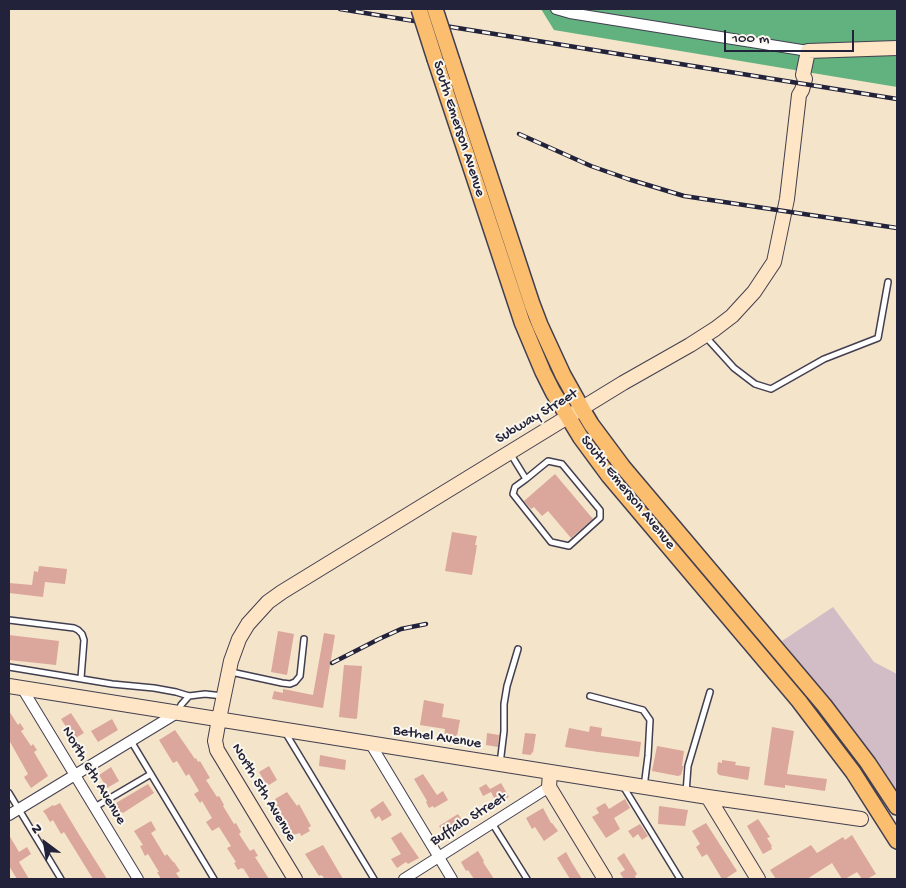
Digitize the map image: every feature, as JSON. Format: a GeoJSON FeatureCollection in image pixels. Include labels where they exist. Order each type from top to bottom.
{"type":"FeatureCollection","features":[{"type":"Feature","properties":{"kind":"main road","name":"South Emerson Avenue"},"geometry":{"type":"LineString","coordinates":[[419,9],[525,329],[553,392],[581,438],[609,476],[800,701],[853,772],[897,841]]}},
{"type":"Feature","properties":{"kind":"main road","name":"South Emerson Avenue"},"geometry":{"type":"LineString","coordinates":[[435,9],[540,325],[562,375],[591,424],[623,467],[824,705],[868,763],[897,807]]}},
{"type":"Feature","properties":{"kind":"street"},"geometry":{"type":"LineString","coordinates":[[556,9],[570,13],[808,52],[897,48]]}},
{"type":"Feature","properties":{"kind":"street","name":"Subway Street"},"geometry":{"type":"LineString","coordinates":[[219,719],[233,653],[241,634],[268,602],[568,417],[705,336],[732,316],[744,304],[759,286],[774,262],[787,199],[799,95],[797,90],[800,78],[803,75],[808,52]]}},
{"type":"Feature","properties":{"kind":"street","name":"Bethel Avenue"},"geometry":{"type":"LineString","coordinates":[[16,687],[686,794],[861,819]]}},
{"type":"Feature","properties":{"kind":"street","name":"North 6th Avenue"},"geometry":{"type":"LineString","coordinates":[[16,687],[75,775],[138,879]]}},
{"type":"Feature","properties":{"kind":"street"},"geometry":{"type":"LineString","coordinates":[[9,815],[177,713]]}},
{"type":"Feature","properties":{"kind":"street","name":"North 5th Avenue"},"geometry":{"type":"LineString","coordinates":[[219,719],[215,741],[217,750],[295,879]]}},
{"type":"Feature","properties":{"kind":"street"},"geometry":{"type":"LineString","coordinates":[[370,743],[452,879]]}},
{"type":"Feature","properties":{"kind":"street"},"geometry":{"type":"LineString","coordinates":[[550,772],[549,787],[606,879]]}},
{"type":"Feature","properties":{"kind":"street","name":"Buffalo Street"},"geometry":{"type":"LineString","coordinates":[[404,879],[549,787]]}},
{"type":"Feature","properties":{"kind":"street"},"geometry":{"type":"LineString","coordinates":[[708,797],[758,879]]}},
{"type":"Feature","properties":{"kind":"lane"},"geometry":{"type":"LineString","coordinates":[[705,336],[734,368],[755,384],[771,389],[824,359],[878,338],[888,282]]}},
{"type":"Feature","properties":{"kind":"lane"},"geometry":{"type":"LineString","coordinates":[[509,453],[526,479]]}},
{"type":"Feature","properties":{"kind":"lane"},"geometry":{"type":"LineString","coordinates":[[548,461],[562,464],[600,510],[600,518],[570,546],[551,542],[513,494],[515,487],[526,479],[548,461]]}},
{"type":"Feature","properties":{"kind":"lane"},"geometry":{"type":"LineString","coordinates":[[9,620],[78,630],[84,640],[81,678]]}},
{"type":"Feature","properties":{"kind":"lane"},"geometry":{"type":"LineString","coordinates":[[228,672],[282,683],[290,684],[295,682],[300,676],[304,639]]}},
{"type":"Feature","properties":{"kind":"lane"},"geometry":{"type":"LineString","coordinates":[[500,764],[504,731],[504,704],[509,678],[518,649]]}},
{"type":"Feature","properties":{"kind":"lane"},"geometry":{"type":"LineString","coordinates":[[9,667],[112,684],[154,688],[189,696],[205,694],[223,696]]}},
{"type":"Feature","properties":{"kind":"lane"},"geometry":{"type":"LineString","coordinates":[[686,794],[688,766],[710,692]]}},
{"type":"Feature","properties":{"kind":"lane"},"geometry":{"type":"LineString","coordinates":[[177,713],[189,696]]}},
{"type":"Feature","properties":{"kind":"lane"},"geometry":{"type":"LineString","coordinates":[[590,696],[643,710],[650,720],[644,787]]}},
{"type":"Feature","properties":{"kind":"lane"},"geometry":{"type":"LineString","coordinates":[[284,730],[374,879]]}},
{"type":"Feature","properties":{"kind":"lane"},"geometry":{"type":"LineString","coordinates":[[131,741],[214,879]]}},
{"type":"Feature","properties":{"kind":"lane"},"geometry":{"type":"LineString","coordinates":[[95,807],[151,774]]}},
{"type":"Feature","properties":{"kind":"lane"},"geometry":{"type":"LineString","coordinates":[[622,784],[680,879]]}},
{"type":"Feature","properties":{"kind":"lane"},"geometry":{"type":"LineString","coordinates":[[9,793],[61,879]]}},
{"type":"Feature","properties":{"kind":"lane"},"geometry":{"type":"LineString","coordinates":[[492,823],[527,879]]}},
{"type":"Feature","properties":{"kind":"shaded area"},"geometry":{"type":"Polygon","coordinates":[[[833,607],[874,662],[897,674],[897,798],[803,667],[782,641],[833,607]]]}},
{"type":"Feature","properties":{"kind":"green space"},"geometry":{"type":"Polygon","coordinates":[[[541,9],[897,9],[897,87],[554,30],[541,9]]]}},
{"type":"Feature","properties":{"kind":"building"},"geometry":{"type":"Polygon","coordinates":[[[555,474],[593,519],[571,538],[548,511],[542,516],[534,507],[531,509],[524,501],[555,474]]]}},
{"type":"Feature","properties":{"kind":"building"},"geometry":{"type":"Polygon","coordinates":[[[452,532],[477,536],[472,575],[445,571],[452,532]]]}},
{"type":"Feature","properties":{"kind":"building"},"geometry":{"type":"Polygon","coordinates":[[[39,566],[67,569],[65,584],[45,582],[43,597],[9,593],[9,583],[32,585],[34,571],[38,572],[39,566]]]}},
{"type":"Feature","properties":{"kind":"building"},"geometry":{"type":"Polygon","coordinates":[[[278,631],[294,634],[287,675],[271,672],[278,631]]]}},
{"type":"Feature","properties":{"kind":"building"},"geometry":{"type":"Polygon","coordinates":[[[324,633],[335,635],[323,708],[272,699],[274,691],[283,693],[283,689],[313,695],[324,633]]]}},
{"type":"Feature","properties":{"kind":"building"},"geometry":{"type":"Polygon","coordinates":[[[9,635],[59,641],[56,665],[9,660],[9,635]]]}},
{"type":"Feature","properties":{"kind":"building"},"geometry":{"type":"Polygon","coordinates":[[[344,665],[362,666],[356,719],[339,717],[344,665]]]}},
{"type":"Feature","properties":{"kind":"building"},"geometry":{"type":"Polygon","coordinates":[[[424,700],[444,704],[442,717],[460,720],[457,736],[453,743],[445,741],[445,729],[420,725],[424,700]]]}},
{"type":"Feature","properties":{"kind":"building"},"geometry":{"type":"Polygon","coordinates":[[[9,711],[18,725],[20,723],[24,729],[21,731],[31,746],[33,744],[37,750],[34,752],[48,776],[31,788],[24,777],[28,774],[9,740],[9,711]]]}},
{"type":"Feature","properties":{"kind":"building"},"geometry":{"type":"Polygon","coordinates":[[[71,713],[84,733],[74,739],[61,719],[71,713]]]}},
{"type":"Feature","properties":{"kind":"building"},"geometry":{"type":"Polygon","coordinates":[[[112,719],[118,730],[98,742],[91,731],[112,719]]]}},
{"type":"Feature","properties":{"kind":"building"},"geometry":{"type":"Polygon","coordinates":[[[590,726],[602,728],[601,736],[641,742],[639,757],[565,747],[569,728],[589,732],[590,726]]]}},
{"type":"Feature","properties":{"kind":"building"},"geometry":{"type":"Polygon","coordinates":[[[772,727],[794,731],[787,774],[827,779],[825,791],[785,785],[785,788],[764,785],[772,727]]]}},
{"type":"Feature","properties":{"kind":"building"},"geometry":{"type":"Polygon","coordinates":[[[175,730],[195,759],[198,762],[200,761],[210,778],[206,780],[217,797],[219,796],[234,824],[236,823],[241,832],[239,834],[250,851],[254,849],[258,856],[255,857],[269,879],[250,879],[243,868],[238,870],[234,863],[236,862],[227,848],[231,846],[219,827],[212,831],[206,822],[212,818],[202,801],[200,803],[194,794],[199,791],[189,774],[186,776],[177,761],[173,763],[159,740],[175,730]]]}},
{"type":"Feature","properties":{"kind":"building"},"geometry":{"type":"Polygon","coordinates":[[[487,733],[499,735],[498,747],[486,745],[487,733]]]}},
{"type":"Feature","properties":{"kind":"building"},"geometry":{"type":"Polygon","coordinates":[[[525,733],[536,734],[531,755],[522,754],[525,733]]]}},
{"type":"Feature","properties":{"kind":"building"},"geometry":{"type":"Polygon","coordinates":[[[657,746],[684,751],[682,766],[684,766],[681,775],[652,771],[657,746]]]}},
{"type":"Feature","properties":{"kind":"building"},"geometry":{"type":"Polygon","coordinates":[[[320,755],[346,760],[345,770],[319,766],[320,755]]]}},
{"type":"Feature","properties":{"kind":"building"},"geometry":{"type":"Polygon","coordinates":[[[722,760],[736,762],[735,765],[750,767],[748,780],[719,775],[717,772],[718,762],[722,763],[722,760]]]}},
{"type":"Feature","properties":{"kind":"building"},"geometry":{"type":"Polygon","coordinates":[[[269,766],[277,780],[264,788],[260,781],[263,779],[259,772],[269,766]]]}},
{"type":"Feature","properties":{"kind":"building"},"geometry":{"type":"Polygon","coordinates":[[[111,767],[119,781],[107,788],[99,775],[111,767]]]}},
{"type":"Feature","properties":{"kind":"building"},"geometry":{"type":"Polygon","coordinates":[[[423,774],[437,795],[443,791],[448,800],[434,808],[433,806],[429,808],[414,779],[423,774]]]}},
{"type":"Feature","properties":{"kind":"building"},"geometry":{"type":"Polygon","coordinates":[[[501,783],[509,797],[496,802],[491,792],[483,796],[479,788],[486,784],[490,789],[501,783]]]}},
{"type":"Feature","properties":{"kind":"building"},"geometry":{"type":"Polygon","coordinates":[[[148,784],[154,793],[119,814],[113,806],[148,784]]]}},
{"type":"Feature","properties":{"kind":"building"},"geometry":{"type":"Polygon","coordinates":[[[287,792],[297,806],[299,804],[311,826],[308,828],[310,831],[301,836],[300,833],[293,835],[276,805],[278,804],[275,799],[287,792]]]}},
{"type":"Feature","properties":{"kind":"building"},"geometry":{"type":"Polygon","coordinates":[[[625,799],[630,808],[614,818],[620,829],[606,838],[592,817],[599,813],[596,808],[605,803],[609,809],[625,799]]]}},
{"type":"Feature","properties":{"kind":"building"},"geometry":{"type":"Polygon","coordinates":[[[383,801],[392,815],[382,821],[379,816],[375,819],[370,810],[383,801]]]}},
{"type":"Feature","properties":{"kind":"building"},"geometry":{"type":"Polygon","coordinates":[[[60,803],[107,879],[93,879],[64,832],[61,834],[53,820],[50,822],[43,811],[60,803]]]}},
{"type":"Feature","properties":{"kind":"building"},"geometry":{"type":"Polygon","coordinates":[[[659,806],[688,810],[685,826],[658,824],[659,806]]]}},
{"type":"Feature","properties":{"kind":"building"},"geometry":{"type":"Polygon","coordinates":[[[543,808],[558,831],[544,841],[535,827],[532,829],[526,818],[543,808]]]}},
{"type":"Feature","properties":{"kind":"building"},"geometry":{"type":"Polygon","coordinates":[[[458,814],[465,825],[449,834],[447,830],[443,833],[439,826],[458,814]]]}},
{"type":"Feature","properties":{"kind":"building"},"geometry":{"type":"Polygon","coordinates":[[[758,819],[770,837],[767,838],[772,846],[772,849],[763,854],[747,826],[758,819]]]}},
{"type":"Feature","properties":{"kind":"building"},"geometry":{"type":"Polygon","coordinates":[[[151,821],[156,830],[151,833],[165,856],[167,854],[180,871],[176,873],[180,879],[161,879],[148,854],[145,856],[140,846],[143,845],[134,831],[151,821]]]}},
{"type":"Feature","properties":{"kind":"building"},"geometry":{"type":"Polygon","coordinates":[[[706,823],[737,871],[725,879],[722,879],[707,854],[702,857],[696,847],[700,844],[692,831],[706,823]]]}},
{"type":"Feature","properties":{"kind":"building"},"geometry":{"type":"Polygon","coordinates":[[[640,824],[648,836],[642,840],[638,834],[633,838],[628,831],[640,824]]]}},
{"type":"Feature","properties":{"kind":"building"},"geometry":{"type":"Polygon","coordinates":[[[401,832],[419,858],[408,864],[406,862],[397,868],[391,859],[401,854],[391,838],[401,832]]]}},
{"type":"Feature","properties":{"kind":"building"},"geometry":{"type":"Polygon","coordinates":[[[9,835],[19,852],[27,847],[31,854],[19,862],[29,879],[17,879],[9,866],[9,835]]]}},
{"type":"Feature","properties":{"kind":"building"},"geometry":{"type":"Polygon","coordinates":[[[852,835],[876,874],[867,879],[862,879],[857,872],[842,879],[832,863],[807,879],[776,879],[770,870],[811,845],[817,853],[843,837],[845,840],[852,835]]]}},
{"type":"Feature","properties":{"kind":"building"},"geometry":{"type":"Polygon","coordinates":[[[323,845],[343,879],[324,879],[323,876],[319,876],[305,854],[323,845]]]}},
{"type":"Feature","properties":{"kind":"building"},"geometry":{"type":"Polygon","coordinates":[[[478,851],[494,879],[474,879],[468,870],[466,871],[461,862],[478,851]]]}},
{"type":"Feature","properties":{"kind":"building"},"geometry":{"type":"Polygon","coordinates":[[[566,852],[582,879],[570,879],[557,858],[566,852]]]}},
{"type":"Feature","properties":{"kind":"building"},"geometry":{"type":"Polygon","coordinates":[[[624,853],[637,874],[635,876],[636,879],[624,879],[620,873],[625,870],[617,858],[624,853]]]}},
{"type":"Feature","properties":{"kind":"railway"},"geometry":{"type":"LineString","coordinates":[[340,9],[897,99]]}},
{"type":"Feature","properties":{"kind":"railway"},"geometry":{"type":"LineString","coordinates":[[519,134],[591,166],[684,196],[897,228]]}},
{"type":"Feature","properties":{"kind":"railway"},"geometry":{"type":"LineString","coordinates":[[332,663],[401,629],[426,624]]}}]}
